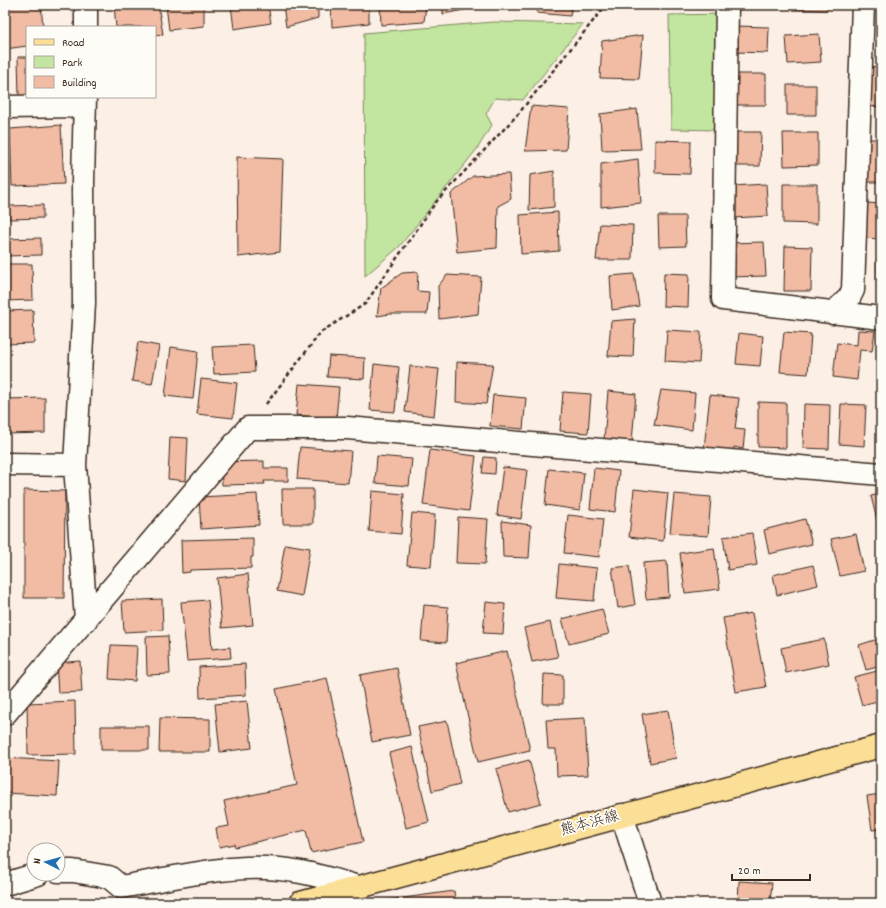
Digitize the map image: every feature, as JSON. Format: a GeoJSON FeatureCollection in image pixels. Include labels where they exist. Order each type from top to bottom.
{"type":"FeatureCollection","features":[{"type":"Feature","properties":{"kind":"main road","name":"熊本浜線"},"geometry":{"type":"LineString","coordinates":[[300,903],[881,746]]}},
{"type":"Feature","properties":{"kind":"street"},"geometry":{"type":"LineString","coordinates":[[86,5],[86,26]]}},
{"type":"Feature","properties":{"kind":"street"},"geometry":{"type":"LineString","coordinates":[[727,5],[723,299],[880,318]]}},
{"type":"Feature","properties":{"kind":"street"},"geometry":{"type":"LineString","coordinates":[[833,313],[849,298],[853,290],[863,5]]}},
{"type":"Feature","properties":{"kind":"street"},"geometry":{"type":"LineString","coordinates":[[5,107],[84,102],[84,303],[76,465],[86,620]]}},
{"type":"Feature","properties":{"kind":"street"},"geometry":{"type":"LineString","coordinates":[[853,290],[858,302],[868,312],[880,318]]}},
{"type":"Feature","properties":{"kind":"street"},"geometry":{"type":"LineString","coordinates":[[5,714],[248,428],[347,428],[881,474]]}},
{"type":"Feature","properties":{"kind":"street"},"geometry":{"type":"LineString","coordinates":[[5,464],[76,465]]}},
{"type":"Feature","properties":{"kind":"street"},"geometry":{"type":"LineString","coordinates":[[622,815],[650,903]]}},
{"type":"Feature","properties":{"kind":"street"},"geometry":{"type":"LineString","coordinates":[[66,871],[109,877],[123,895],[226,869],[266,868],[312,874],[358,887]]}},
{"type":"Feature","properties":{"kind":"street"},"geometry":{"type":"LineString","coordinates":[[5,884],[26,878]]}},
{"type":"Feature","properties":{"kind":"path"},"geometry":{"type":"LineString","coordinates":[[248,428],[321,332],[365,304],[436,202],[519,113],[606,5]]}},
{"type":"Feature","properties":{"kind":"green space"},"geometry":{"type":"Polygon","coordinates":[[[722,14],[718,130],[671,129],[669,15],[722,14]]]}},
{"type":"Feature","properties":{"kind":"green space"},"geometry":{"type":"Polygon","coordinates":[[[493,22],[583,24],[523,100],[495,98],[486,114],[492,125],[477,149],[399,247],[365,276],[364,33],[493,22]]]}},
{"type":"Feature","properties":{"kind":"building"},"geometry":{"type":"Polygon","coordinates":[[[5,5],[41,5],[43,26],[26,26],[26,46],[5,49],[5,5]]]}},
{"type":"Feature","properties":{"kind":"building"},"geometry":{"type":"Polygon","coordinates":[[[114,5],[158,5],[163,34],[156,35],[156,26],[116,26],[114,5]]]}},
{"type":"Feature","properties":{"kind":"building"},"geometry":{"type":"Polygon","coordinates":[[[166,5],[204,5],[204,26],[169,30],[166,5]]]}},
{"type":"Feature","properties":{"kind":"building"},"geometry":{"type":"Polygon","coordinates":[[[231,5],[268,5],[271,23],[234,29],[231,5]]]}},
{"type":"Feature","properties":{"kind":"building"},"geometry":{"type":"Polygon","coordinates":[[[283,5],[318,5],[318,18],[286,27],[283,5]]]}},
{"type":"Feature","properties":{"kind":"building"},"geometry":{"type":"Polygon","coordinates":[[[331,5],[369,5],[369,23],[332,27],[331,5]]]}},
{"type":"Feature","properties":{"kind":"building"},"geometry":{"type":"Polygon","coordinates":[[[380,5],[426,5],[424,22],[381,25],[380,5]]]}},
{"type":"Feature","properties":{"kind":"building"},"geometry":{"type":"Polygon","coordinates":[[[443,5],[480,5],[480,7],[443,14],[443,5]]]}},
{"type":"Feature","properties":{"kind":"building"},"geometry":{"type":"Polygon","coordinates":[[[538,5],[572,5],[570,16],[537,13],[538,5]]]}},
{"type":"Feature","properties":{"kind":"building"},"geometry":{"type":"Polygon","coordinates":[[[610,5],[648,5],[648,6],[610,7],[610,5]]]}},
{"type":"Feature","properties":{"kind":"building"},"geometry":{"type":"Polygon","coordinates":[[[794,5],[827,5],[827,10],[794,9],[794,5]]]}},
{"type":"Feature","properties":{"kind":"building"},"geometry":{"type":"Polygon","coordinates":[[[736,26],[769,27],[768,53],[735,52],[736,26]]]}},
{"type":"Feature","properties":{"kind":"building"},"geometry":{"type":"Polygon","coordinates":[[[819,34],[821,62],[788,64],[786,36],[819,34]]]}},
{"type":"Feature","properties":{"kind":"building"},"geometry":{"type":"Polygon","coordinates":[[[643,35],[639,79],[600,78],[602,41],[643,35]]]}},
{"type":"Feature","properties":{"kind":"building"},"geometry":{"type":"Polygon","coordinates":[[[18,57],[26,57],[26,97],[19,97],[18,57]]]}},
{"type":"Feature","properties":{"kind":"building"},"geometry":{"type":"Polygon","coordinates":[[[869,66],[881,67],[881,107],[866,106],[869,66]]]}},
{"type":"Feature","properties":{"kind":"building"},"geometry":{"type":"Polygon","coordinates":[[[731,74],[766,74],[766,105],[732,105],[731,74]]]}},
{"type":"Feature","properties":{"kind":"building"},"geometry":{"type":"Polygon","coordinates":[[[787,85],[816,85],[816,115],[787,115],[787,85]]]}},
{"type":"Feature","properties":{"kind":"building"},"geometry":{"type":"Polygon","coordinates":[[[531,106],[569,109],[566,150],[525,151],[531,106]]]}},
{"type":"Feature","properties":{"kind":"building"},"geometry":{"type":"Polygon","coordinates":[[[637,109],[641,149],[602,150],[600,114],[637,109]]]}},
{"type":"Feature","properties":{"kind":"building"},"geometry":{"type":"Polygon","coordinates":[[[61,125],[64,184],[12,186],[10,129],[61,125]]]}},
{"type":"Feature","properties":{"kind":"building"},"geometry":{"type":"Polygon","coordinates":[[[734,132],[761,132],[760,166],[734,166],[734,132]]]}},
{"type":"Feature","properties":{"kind":"building"},"geometry":{"type":"Polygon","coordinates":[[[783,133],[818,133],[818,165],[784,166],[783,133]]]}},
{"type":"Feature","properties":{"kind":"building"},"geometry":{"type":"Polygon","coordinates":[[[861,139],[881,139],[881,182],[861,182],[861,139]]]}},
{"type":"Feature","properties":{"kind":"building"},"geometry":{"type":"Polygon","coordinates":[[[655,140],[691,141],[690,174],[655,173],[655,140]]]}},
{"type":"Feature","properties":{"kind":"building"},"geometry":{"type":"Polygon","coordinates":[[[237,157],[283,159],[280,252],[238,257],[237,157]]]}},
{"type":"Feature","properties":{"kind":"building"},"geometry":{"type":"Polygon","coordinates":[[[638,159],[641,203],[601,207],[601,164],[638,159]]]}},
{"type":"Feature","properties":{"kind":"building"},"geometry":{"type":"Polygon","coordinates":[[[554,171],[554,207],[529,210],[530,175],[554,171]]]}},
{"type":"Feature","properties":{"kind":"building"},"geometry":{"type":"Polygon","coordinates":[[[509,174],[511,199],[498,206],[497,248],[457,252],[451,194],[473,176],[509,174]]]}},
{"type":"Feature","properties":{"kind":"building"},"geometry":{"type":"Polygon","coordinates":[[[766,184],[768,216],[733,218],[732,186],[766,184]]]}},
{"type":"Feature","properties":{"kind":"building"},"geometry":{"type":"Polygon","coordinates":[[[783,184],[817,184],[817,224],[783,223],[783,184]]]}},
{"type":"Feature","properties":{"kind":"building"},"geometry":{"type":"Polygon","coordinates":[[[867,203],[881,204],[881,239],[864,238],[867,203]]]}},
{"type":"Feature","properties":{"kind":"building"},"geometry":{"type":"Polygon","coordinates":[[[43,205],[43,218],[9,219],[9,206],[43,205]]]}},
{"type":"Feature","properties":{"kind":"building"},"geometry":{"type":"Polygon","coordinates":[[[558,212],[559,251],[521,254],[520,215],[558,212]]]}},
{"type":"Feature","properties":{"kind":"building"},"geometry":{"type":"Polygon","coordinates":[[[658,216],[685,216],[686,246],[659,247],[658,216]]]}},
{"type":"Feature","properties":{"kind":"building"},"geometry":{"type":"Polygon","coordinates":[[[600,224],[633,225],[632,260],[596,260],[600,224]]]}},
{"type":"Feature","properties":{"kind":"building"},"geometry":{"type":"Polygon","coordinates":[[[41,238],[41,255],[5,256],[5,239],[41,238]]]}},
{"type":"Feature","properties":{"kind":"building"},"geometry":{"type":"Polygon","coordinates":[[[764,242],[766,276],[728,277],[727,243],[764,242]]]}},
{"type":"Feature","properties":{"kind":"building"},"geometry":{"type":"Polygon","coordinates":[[[785,246],[812,247],[811,291],[784,291],[785,246]]]}},
{"type":"Feature","properties":{"kind":"building"},"geometry":{"type":"Polygon","coordinates":[[[877,259],[881,259],[881,294],[878,294],[877,259]]]}},
{"type":"Feature","properties":{"kind":"building"},"geometry":{"type":"Polygon","coordinates":[[[5,264],[32,264],[33,300],[5,301],[5,264]]]}},
{"type":"Feature","properties":{"kind":"building"},"geometry":{"type":"Polygon","coordinates":[[[418,272],[417,291],[429,292],[427,314],[390,314],[377,316],[381,288],[402,273],[418,272]]]}},
{"type":"Feature","properties":{"kind":"building"},"geometry":{"type":"Polygon","coordinates":[[[664,273],[689,274],[688,307],[663,306],[664,273]]]}},
{"type":"Feature","properties":{"kind":"building"},"geometry":{"type":"Polygon","coordinates":[[[634,274],[639,306],[612,310],[610,276],[634,274]]]}},
{"type":"Feature","properties":{"kind":"building"},"geometry":{"type":"Polygon","coordinates":[[[447,275],[481,277],[478,314],[439,319],[438,286],[447,275]]]}},
{"type":"Feature","properties":{"kind":"building"},"geometry":{"type":"Polygon","coordinates":[[[33,310],[34,343],[5,344],[5,311],[33,310]]]}},
{"type":"Feature","properties":{"kind":"building"},"geometry":{"type":"Polygon","coordinates":[[[635,319],[633,357],[608,356],[611,321],[635,319]]]}},
{"type":"Feature","properties":{"kind":"building"},"geometry":{"type":"Polygon","coordinates":[[[667,330],[701,332],[699,363],[665,361],[667,330]]]}},
{"type":"Feature","properties":{"kind":"building"},"geometry":{"type":"Polygon","coordinates":[[[858,330],[875,331],[872,351],[860,350],[857,380],[833,377],[837,343],[857,345],[858,330]]]}},
{"type":"Feature","properties":{"kind":"building"},"geometry":{"type":"Polygon","coordinates":[[[784,332],[811,334],[808,374],[780,372],[784,332]]]}},
{"type":"Feature","properties":{"kind":"building"},"geometry":{"type":"Polygon","coordinates":[[[739,333],[763,336],[760,366],[736,364],[739,333]]]}},
{"type":"Feature","properties":{"kind":"building"},"geometry":{"type":"Polygon","coordinates":[[[138,342],[159,346],[152,384],[132,381],[138,342]]]}},
{"type":"Feature","properties":{"kind":"building"},"geometry":{"type":"Polygon","coordinates":[[[253,345],[255,372],[214,374],[212,347],[253,345]]]}},
{"type":"Feature","properties":{"kind":"building"},"geometry":{"type":"Polygon","coordinates":[[[171,347],[198,351],[193,399],[165,396],[171,347]]]}},
{"type":"Feature","properties":{"kind":"building"},"geometry":{"type":"Polygon","coordinates":[[[329,356],[365,358],[364,379],[327,377],[329,356]]]}},
{"type":"Feature","properties":{"kind":"building"},"geometry":{"type":"Polygon","coordinates":[[[457,362],[493,364],[486,404],[456,402],[457,362]]]}},
{"type":"Feature","properties":{"kind":"building"},"geometry":{"type":"Polygon","coordinates":[[[374,364],[399,367],[395,412],[370,410],[374,364]]]}},
{"type":"Feature","properties":{"kind":"building"},"geometry":{"type":"Polygon","coordinates":[[[410,366],[439,369],[434,416],[405,412],[410,366]]]}},
{"type":"Feature","properties":{"kind":"building"},"geometry":{"type":"Polygon","coordinates":[[[201,379],[237,383],[233,418],[197,414],[201,379]]]}},
{"type":"Feature","properties":{"kind":"building"},"geometry":{"type":"Polygon","coordinates":[[[299,384],[339,387],[336,419],[296,415],[299,384]]]}},
{"type":"Feature","properties":{"kind":"building"},"geometry":{"type":"Polygon","coordinates":[[[661,390],[695,393],[692,430],[654,425],[661,390]]]}},
{"type":"Feature","properties":{"kind":"building"},"geometry":{"type":"Polygon","coordinates":[[[608,391],[636,394],[632,442],[604,440],[608,391]]]}},
{"type":"Feature","properties":{"kind":"building"},"geometry":{"type":"Polygon","coordinates":[[[563,392],[591,394],[588,433],[560,431],[563,392]]]}},
{"type":"Feature","properties":{"kind":"building"},"geometry":{"type":"Polygon","coordinates":[[[493,395],[526,398],[523,429],[490,426],[493,395]]]}},
{"type":"Feature","properties":{"kind":"building"},"geometry":{"type":"Polygon","coordinates":[[[710,395],[739,398],[735,429],[745,430],[743,449],[734,447],[733,452],[704,448],[710,395]]]}},
{"type":"Feature","properties":{"kind":"building"},"geometry":{"type":"Polygon","coordinates":[[[45,398],[45,433],[5,434],[5,399],[45,398]]]}},
{"type":"Feature","properties":{"kind":"building"},"geometry":{"type":"Polygon","coordinates":[[[758,402],[786,403],[786,448],[758,447],[758,402]]]}},
{"type":"Feature","properties":{"kind":"building"},"geometry":{"type":"Polygon","coordinates":[[[804,404],[830,405],[829,449],[803,448],[804,404]]]}},
{"type":"Feature","properties":{"kind":"building"},"geometry":{"type":"Polygon","coordinates":[[[841,404],[866,405],[864,446],[839,444],[841,404]]]}},
{"type":"Feature","properties":{"kind":"building"},"geometry":{"type":"Polygon","coordinates":[[[170,437],[188,438],[186,481],[168,479],[170,437]]]}},
{"type":"Feature","properties":{"kind":"building"},"geometry":{"type":"Polygon","coordinates":[[[300,447],[351,451],[348,483],[297,479],[300,447]]]}},
{"type":"Feature","properties":{"kind":"building"},"geometry":{"type":"Polygon","coordinates":[[[430,450],[476,456],[469,511],[423,505],[430,450]]]}},
{"type":"Feature","properties":{"kind":"building"},"geometry":{"type":"Polygon","coordinates":[[[377,456],[412,459],[409,486],[375,483],[377,456]]]}},
{"type":"Feature","properties":{"kind":"building"},"geometry":{"type":"Polygon","coordinates":[[[484,457],[496,458],[495,474],[482,473],[484,457]]]}},
{"type":"Feature","properties":{"kind":"building"},"geometry":{"type":"Polygon","coordinates":[[[264,461],[264,468],[288,468],[288,481],[264,481],[265,484],[222,485],[221,462],[264,461]]]}},
{"type":"Feature","properties":{"kind":"building"},"geometry":{"type":"Polygon","coordinates":[[[503,467],[527,470],[521,519],[497,515],[503,467]]]}},
{"type":"Feature","properties":{"kind":"building"},"geometry":{"type":"Polygon","coordinates":[[[594,468],[619,471],[615,512],[590,509],[594,468]]]}},
{"type":"Feature","properties":{"kind":"building"},"geometry":{"type":"Polygon","coordinates":[[[549,469],[584,473],[580,510],[545,505],[549,469]]]}},
{"type":"Feature","properties":{"kind":"building"},"geometry":{"type":"Polygon","coordinates":[[[282,489],[313,489],[313,524],[283,524],[282,489]]]}},
{"type":"Feature","properties":{"kind":"building"},"geometry":{"type":"Polygon","coordinates":[[[634,489],[668,493],[663,541],[629,537],[634,489]]]}},
{"type":"Feature","properties":{"kind":"building"},"geometry":{"type":"Polygon","coordinates":[[[24,490],[65,491],[64,598],[24,598],[24,490]]]}},
{"type":"Feature","properties":{"kind":"building"},"geometry":{"type":"Polygon","coordinates":[[[372,491],[404,494],[401,534],[369,531],[372,491]]]}},
{"type":"Feature","properties":{"kind":"building"},"geometry":{"type":"Polygon","coordinates":[[[257,494],[259,525],[201,529],[199,497],[257,494]]]}},
{"type":"Feature","properties":{"kind":"building"},"geometry":{"type":"Polygon","coordinates":[[[674,494],[711,497],[708,536],[670,533],[674,494]]]}},
{"type":"Feature","properties":{"kind":"building"},"geometry":{"type":"Polygon","coordinates":[[[881,494],[881,537],[871,496],[881,494]]]}},
{"type":"Feature","properties":{"kind":"building"},"geometry":{"type":"Polygon","coordinates":[[[412,513],[435,515],[431,567],[407,565],[412,513]]]}},
{"type":"Feature","properties":{"kind":"building"},"geometry":{"type":"Polygon","coordinates":[[[568,515],[603,519],[599,557],[564,553],[568,515]]]}},
{"type":"Feature","properties":{"kind":"building"},"geometry":{"type":"Polygon","coordinates":[[[458,517],[488,519],[485,564],[456,563],[458,517]]]}},
{"type":"Feature","properties":{"kind":"building"},"geometry":{"type":"Polygon","coordinates":[[[805,519],[812,544],[769,554],[764,530],[805,519]]]}},
{"type":"Feature","properties":{"kind":"building"},"geometry":{"type":"Polygon","coordinates":[[[502,521],[531,525],[529,558],[503,557],[502,521]]]}},
{"type":"Feature","properties":{"kind":"building"},"geometry":{"type":"Polygon","coordinates":[[[752,533],[757,565],[728,570],[723,537],[752,533]]]}},
{"type":"Feature","properties":{"kind":"building"},"geometry":{"type":"Polygon","coordinates":[[[856,534],[864,571],[840,576],[831,539],[856,534]]]}},
{"type":"Feature","properties":{"kind":"building"},"geometry":{"type":"Polygon","coordinates":[[[253,538],[253,557],[251,557],[251,568],[190,570],[190,572],[182,573],[181,540],[253,538]]]}},
{"type":"Feature","properties":{"kind":"building"},"geometry":{"type":"Polygon","coordinates":[[[285,544],[310,548],[302,596],[277,591],[285,544]]]}},
{"type":"Feature","properties":{"kind":"building"},"geometry":{"type":"Polygon","coordinates":[[[714,548],[720,589],[685,593],[680,553],[714,548]]]}},
{"type":"Feature","properties":{"kind":"building"},"geometry":{"type":"Polygon","coordinates":[[[667,561],[669,597],[646,599],[643,563],[667,561]]]}},
{"type":"Feature","properties":{"kind":"building"},"geometry":{"type":"Polygon","coordinates":[[[559,564],[597,568],[594,601],[556,598],[559,564]]]}},
{"type":"Feature","properties":{"kind":"building"},"geometry":{"type":"Polygon","coordinates":[[[813,565],[818,585],[777,595],[773,575],[813,565]]]}},
{"type":"Feature","properties":{"kind":"building"},"geometry":{"type":"Polygon","coordinates":[[[629,566],[635,605],[618,608],[612,568],[629,566]]]}},
{"type":"Feature","properties":{"kind":"building"},"geometry":{"type":"Polygon","coordinates":[[[248,574],[253,625],[222,628],[217,578],[248,574]]]}},
{"type":"Feature","properties":{"kind":"building"},"geometry":{"type":"Polygon","coordinates":[[[162,599],[163,630],[124,632],[122,601],[162,599]]]}},
{"type":"Feature","properties":{"kind":"building"},"geometry":{"type":"Polygon","coordinates":[[[208,600],[212,649],[230,647],[231,658],[187,661],[181,602],[208,600]]]}},
{"type":"Feature","properties":{"kind":"building"},"geometry":{"type":"Polygon","coordinates":[[[486,602],[505,604],[503,634],[483,633],[486,602]]]}},
{"type":"Feature","properties":{"kind":"building"},"geometry":{"type":"Polygon","coordinates":[[[424,605],[448,607],[446,643],[421,641],[424,605]]]}},
{"type":"Feature","properties":{"kind":"building"},"geometry":{"type":"Polygon","coordinates":[[[602,609],[609,634],[569,644],[562,619],[602,609]]]}},
{"type":"Feature","properties":{"kind":"building"},"geometry":{"type":"Polygon","coordinates":[[[752,613],[766,687],[736,692],[723,618],[752,613]]]}},
{"type":"Feature","properties":{"kind":"building"},"geometry":{"type":"Polygon","coordinates":[[[550,622],[558,657],[532,662],[524,628],[550,622]]]}},
{"type":"Feature","properties":{"kind":"building"},"geometry":{"type":"Polygon","coordinates":[[[168,636],[170,674],[147,675],[146,637],[168,636]]]}},
{"type":"Feature","properties":{"kind":"building"},"geometry":{"type":"Polygon","coordinates":[[[881,638],[881,666],[866,670],[859,645],[881,638]]]}},
{"type":"Feature","properties":{"kind":"building"},"geometry":{"type":"Polygon","coordinates":[[[824,639],[829,664],[786,673],[781,648],[824,639]]]}},
{"type":"Feature","properties":{"kind":"building"},"geometry":{"type":"Polygon","coordinates":[[[111,645],[137,646],[135,681],[109,679],[111,645]]]}},
{"type":"Feature","properties":{"kind":"building"},"geometry":{"type":"Polygon","coordinates":[[[507,651],[530,750],[478,762],[456,663],[507,651]]]}},
{"type":"Feature","properties":{"kind":"building"},"geometry":{"type":"Polygon","coordinates":[[[80,661],[82,692],[58,693],[56,663],[80,661]]]}},
{"type":"Feature","properties":{"kind":"building"},"geometry":{"type":"Polygon","coordinates":[[[245,664],[246,695],[200,698],[199,667],[245,664]]]}},
{"type":"Feature","properties":{"kind":"building"},"geometry":{"type":"Polygon","coordinates":[[[397,668],[410,735],[372,742],[360,675],[397,668]]]}},
{"type":"Feature","properties":{"kind":"building"},"geometry":{"type":"Polygon","coordinates":[[[881,670],[881,700],[862,705],[854,677],[881,670]]]}},
{"type":"Feature","properties":{"kind":"building"},"geometry":{"type":"Polygon","coordinates":[[[544,674],[563,675],[563,704],[543,704],[544,674]]]}},
{"type":"Feature","properties":{"kind":"building"},"geometry":{"type":"Polygon","coordinates":[[[327,678],[363,842],[311,853],[306,830],[235,847],[234,844],[219,847],[216,828],[229,826],[224,801],[297,785],[276,689],[327,678]]]}},
{"type":"Feature","properties":{"kind":"building"},"geometry":{"type":"Polygon","coordinates":[[[75,701],[76,754],[28,755],[27,703],[75,701]]]}},
{"type":"Feature","properties":{"kind":"building"},"geometry":{"type":"Polygon","coordinates":[[[247,701],[252,748],[220,752],[215,704],[247,701]]]}},
{"type":"Feature","properties":{"kind":"building"},"geometry":{"type":"Polygon","coordinates":[[[668,710],[676,758],[650,763],[642,714],[668,710]]]}},
{"type":"Feature","properties":{"kind":"building"},"geometry":{"type":"Polygon","coordinates":[[[160,718],[210,719],[210,752],[159,752],[160,718]]]}},
{"type":"Feature","properties":{"kind":"building"},"geometry":{"type":"Polygon","coordinates":[[[585,718],[588,775],[557,776],[556,749],[548,749],[546,720],[585,718]]]}},
{"type":"Feature","properties":{"kind":"building"},"geometry":{"type":"Polygon","coordinates":[[[447,721],[460,784],[432,791],[418,727],[447,721]]]}},
{"type":"Feature","properties":{"kind":"building"},"geometry":{"type":"Polygon","coordinates":[[[101,726],[149,726],[149,750],[101,750],[101,726]]]}},
{"type":"Feature","properties":{"kind":"building"},"geometry":{"type":"Polygon","coordinates":[[[412,747],[429,822],[406,828],[389,753],[412,747]]]}},
{"type":"Feature","properties":{"kind":"building"},"geometry":{"type":"Polygon","coordinates":[[[5,758],[59,761],[57,796],[5,793],[5,758]]]}},
{"type":"Feature","properties":{"kind":"building"},"geometry":{"type":"Polygon","coordinates":[[[529,760],[541,803],[508,812],[496,769],[529,760]]]}},
{"type":"Feature","properties":{"kind":"building"},"geometry":{"type":"Polygon","coordinates":[[[881,794],[881,829],[872,830],[867,796],[881,794]]]}},
{"type":"Feature","properties":{"kind":"building"},"geometry":{"type":"Polygon","coordinates":[[[739,881],[772,883],[770,903],[738,903],[739,881]]]}},
{"type":"Feature","properties":{"kind":"building"},"geometry":{"type":"Polygon","coordinates":[[[454,891],[456,903],[367,903],[454,891]]]}}]}
